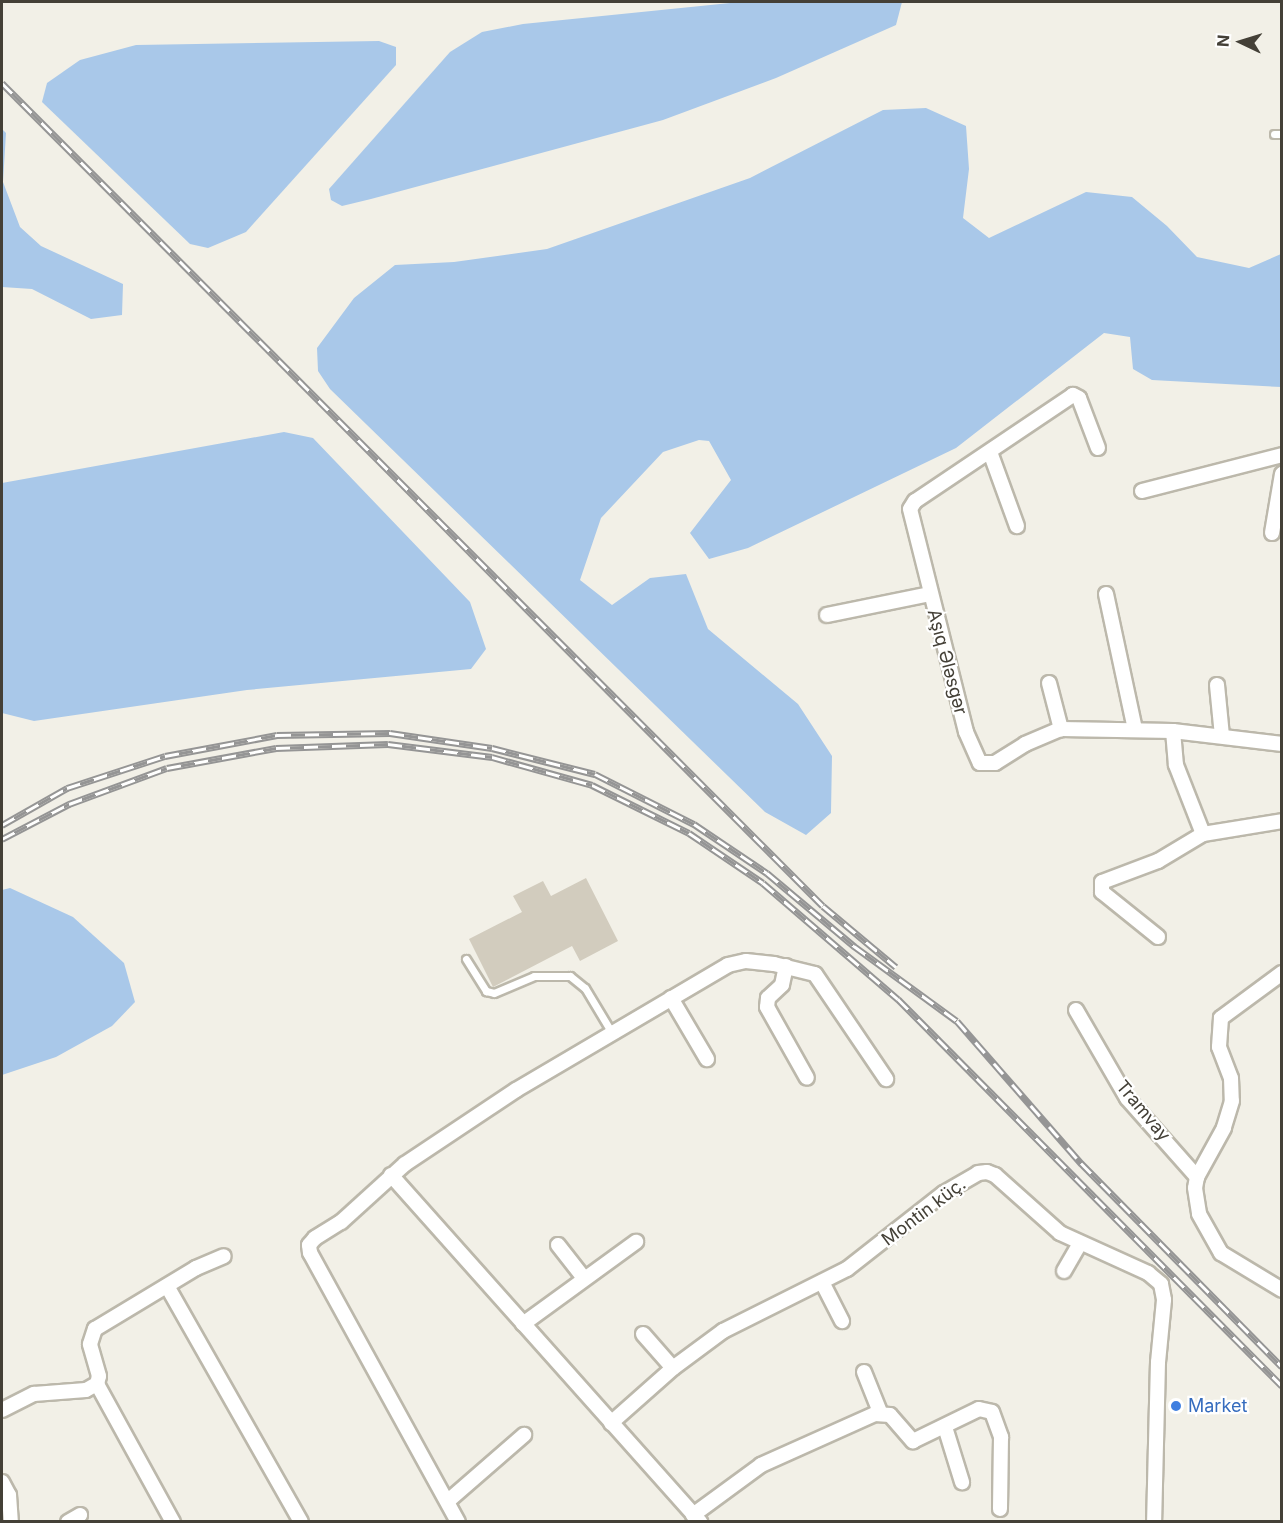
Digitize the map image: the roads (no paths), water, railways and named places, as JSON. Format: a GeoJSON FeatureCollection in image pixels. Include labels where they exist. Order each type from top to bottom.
{"type":"FeatureCollection","features":[{"type":"Feature","properties":{"kind":"street","name":"Aşıq Ələsgər"},"geometry":{"type":"LineString","coordinates":[[1098,448],[1078,398],[1073,395],[915,501],[910,509],[966,732],[980,763],[995,763],[1025,744],[1061,729],[1173,731],[1281,744]]}},
{"type":"Feature","properties":{"kind":"street"},"geometry":{"type":"LineString","coordinates":[[990,452],[1017,526]]}},
{"type":"Feature","properties":{"kind":"street"},"geometry":{"type":"LineString","coordinates":[[1142,491],[1281,455]]}},
{"type":"Feature","properties":{"kind":"street"},"geometry":{"type":"LineString","coordinates":[[1272,532],[1281,474]]}},
{"type":"Feature","properties":{"kind":"street"},"geometry":{"type":"LineString","coordinates":[[827,615],[930,594]]}},
{"type":"Feature","properties":{"kind":"street"},"geometry":{"type":"LineString","coordinates":[[1106,594],[1135,729]]}},
{"type":"Feature","properties":{"kind":"street"},"geometry":{"type":"LineString","coordinates":[[1049,683],[1061,729]]}},
{"type":"Feature","properties":{"kind":"street"},"geometry":{"type":"LineString","coordinates":[[1217,685],[1222,736]]}},
{"type":"Feature","properties":{"kind":"street"},"geometry":{"type":"LineString","coordinates":[[1173,731],[1176,765],[1203,834]]}},
{"type":"Feature","properties":{"kind":"street"},"geometry":{"type":"LineString","coordinates":[[1158,937],[1099,887],[1102,882],[1158,861],[1203,834],[1281,821]]}},
{"type":"Feature","properties":{"kind":"street"},"geometry":{"type":"LineString","coordinates":[[458,1521],[310,1254],[309,1245],[315,1238],[341,1222],[391,1175],[516,1090],[728,965],[746,961],[786,966],[814,974],[886,1079]]}},
{"type":"Feature","properties":{"kind":"street"},"geometry":{"type":"LineString","coordinates":[[786,966],[782,985],[768,998],[767,1007],[807,1078]]}},
{"type":"Feature","properties":{"kind":"street"},"geometry":{"type":"LineString","coordinates":[[1281,974],[1221,1018],[1219,1047],[1231,1078],[1232,1101],[1211,1156],[1197,1177],[1199,1214],[1221,1252],[1281,1290]]}},
{"type":"Feature","properties":{"kind":"street"},"geometry":{"type":"LineString","coordinates":[[671,998],[707,1059]]}},
{"type":"Feature","properties":{"kind":"street","name":"Tramvay"},"geometry":{"type":"LineString","coordinates":[[1076,1010],[1127,1098],[1197,1177]]}},
{"type":"Feature","properties":{"kind":"street","name":"Montin küç."},"geometry":{"type":"LineString","coordinates":[[611,1423],[673,1368],[737,1322],[822,1282],[861,1260],[920,1210],[978,1173],[995,1175],[1047,1223],[1080,1243],[1148,1274],[1164,1290],[1154,1521]]}},
{"type":"Feature","properties":{"kind":"street"},"geometry":{"type":"LineString","coordinates":[[391,1175],[696,1518],[761,1465],[880,1412],[895,1418],[914,1441],[979,1409],[992,1413],[1001,1437],[1000,1509]]}},
{"type":"Feature","properties":{"kind":"street"},"geometry":{"type":"LineString","coordinates":[[523,1324],[583,1277],[636,1242]]}},
{"type":"Feature","properties":{"kind":"street"},"geometry":{"type":"LineString","coordinates":[[1064,1271],[1080,1243]]}},
{"type":"Feature","properties":{"kind":"street"},"geometry":{"type":"LineString","coordinates":[[558,1245],[583,1277]]}},
{"type":"Feature","properties":{"kind":"street"},"geometry":{"type":"LineString","coordinates":[[173,1521],[97,1384],[99,1376],[90,1344],[95,1329],[167,1286],[224,1256]]}},
{"type":"Feature","properties":{"kind":"street"},"geometry":{"type":"LineString","coordinates":[[822,1282],[842,1321]]}},
{"type":"Feature","properties":{"kind":"street"},"geometry":{"type":"LineString","coordinates":[[167,1286],[301,1521]]}},
{"type":"Feature","properties":{"kind":"street"},"geometry":{"type":"LineString","coordinates":[[643,1334],[673,1368]]}},
{"type":"Feature","properties":{"kind":"street"},"geometry":{"type":"LineString","coordinates":[[864,1372],[880,1412]]}},
{"type":"Feature","properties":{"kind":"street"},"geometry":{"type":"LineString","coordinates":[[2,1410],[34,1394],[86,1390],[97,1384]]}},
{"type":"Feature","properties":{"kind":"street"},"geometry":{"type":"LineString","coordinates":[[945,1427],[962,1482]]}},
{"type":"Feature","properties":{"kind":"street"},"geometry":{"type":"LineString","coordinates":[[448,1502],[524,1435]]}},
{"type":"Feature","properties":{"kind":"street"},"geometry":{"type":"LineString","coordinates":[[2,1482],[9,1495],[11,1521]]}},
{"type":"Feature","properties":{"kind":"lane"},"geometry":{"type":"LineString","coordinates":[[466,959],[486,992],[494,993],[534,976],[570,976],[585,988],[612,1033]]}},
{"type":"Feature","properties":{"kind":"water"},"geometry":{"type":"Polygon","coordinates":[[[740,2],[902,2],[896,25],[776,78],[663,120],[342,206],[331,200],[329,189],[450,52],[482,32],[523,24],[740,2]]]}},
{"type":"Feature","properties":{"kind":"water"},"geometry":{"type":"Polygon","coordinates":[[[379,41],[396,47],[396,65],[246,232],[208,248],[190,244],[42,102],[47,83],[80,60],[136,45],[379,41]]]}},
{"type":"Feature","properties":{"kind":"water"},"geometry":{"type":"Polygon","coordinates":[[[926,108],[966,126],[969,169],[963,218],[989,238],[1086,192],[1132,197],[1167,226],[1197,257],[1249,268],[1281,254],[1281,387],[1152,380],[1133,369],[1130,337],[1104,333],[956,448],[748,548],[709,559],[690,533],[731,480],[709,441],[699,440],[663,452],[601,518],[580,580],[612,605],[650,578],[686,574],[708,629],[798,704],[832,756],[831,813],[806,835],[765,812],[330,389],[318,371],[317,348],[354,298],[395,265],[454,262],[547,249],[750,178],[883,110],[926,108]]]}},
{"type":"Feature","properties":{"kind":"water"},"geometry":{"type":"Polygon","coordinates":[[[2,129],[6,133],[3,182],[20,227],[41,246],[123,284],[122,315],[91,319],[32,289],[2,287],[2,129]]]}},
{"type":"Feature","properties":{"kind":"water"},"geometry":{"type":"Polygon","coordinates":[[[284,432],[313,438],[470,602],[486,649],[471,669],[247,690],[34,721],[2,713],[2,483],[284,432]]]}},
{"type":"Feature","properties":{"kind":"water"},"geometry":{"type":"Polygon","coordinates":[[[10,888],[73,917],[124,963],[135,1002],[112,1026],[56,1057],[2,1075],[2,890],[10,888]]]}},
{"type":"Feature","properties":{"kind":"railway"},"geometry":{"type":"LineString","coordinates":[[2,83],[823,906],[896,967]]}},
{"type":"Feature","properties":{"kind":"railway"},"geometry":{"type":"LineString","coordinates":[[2,825],[67,788],[165,756],[277,735],[390,733],[492,748],[595,774],[694,824],[767,873],[854,946],[957,1021],[1081,1163],[1282,1367]]}},
{"type":"Feature","properties":{"kind":"railway"},"geometry":{"type":"LineString","coordinates":[[2,839],[69,804],[167,768],[276,748],[388,744],[492,757],[592,785],[689,833],[763,883],[898,999],[1282,1386]]}},
{"type":"Feature","properties":{"kind":"place","name":"Market"},"geometry":{"type":"Point","coordinates":[1176,1406]}}]}
